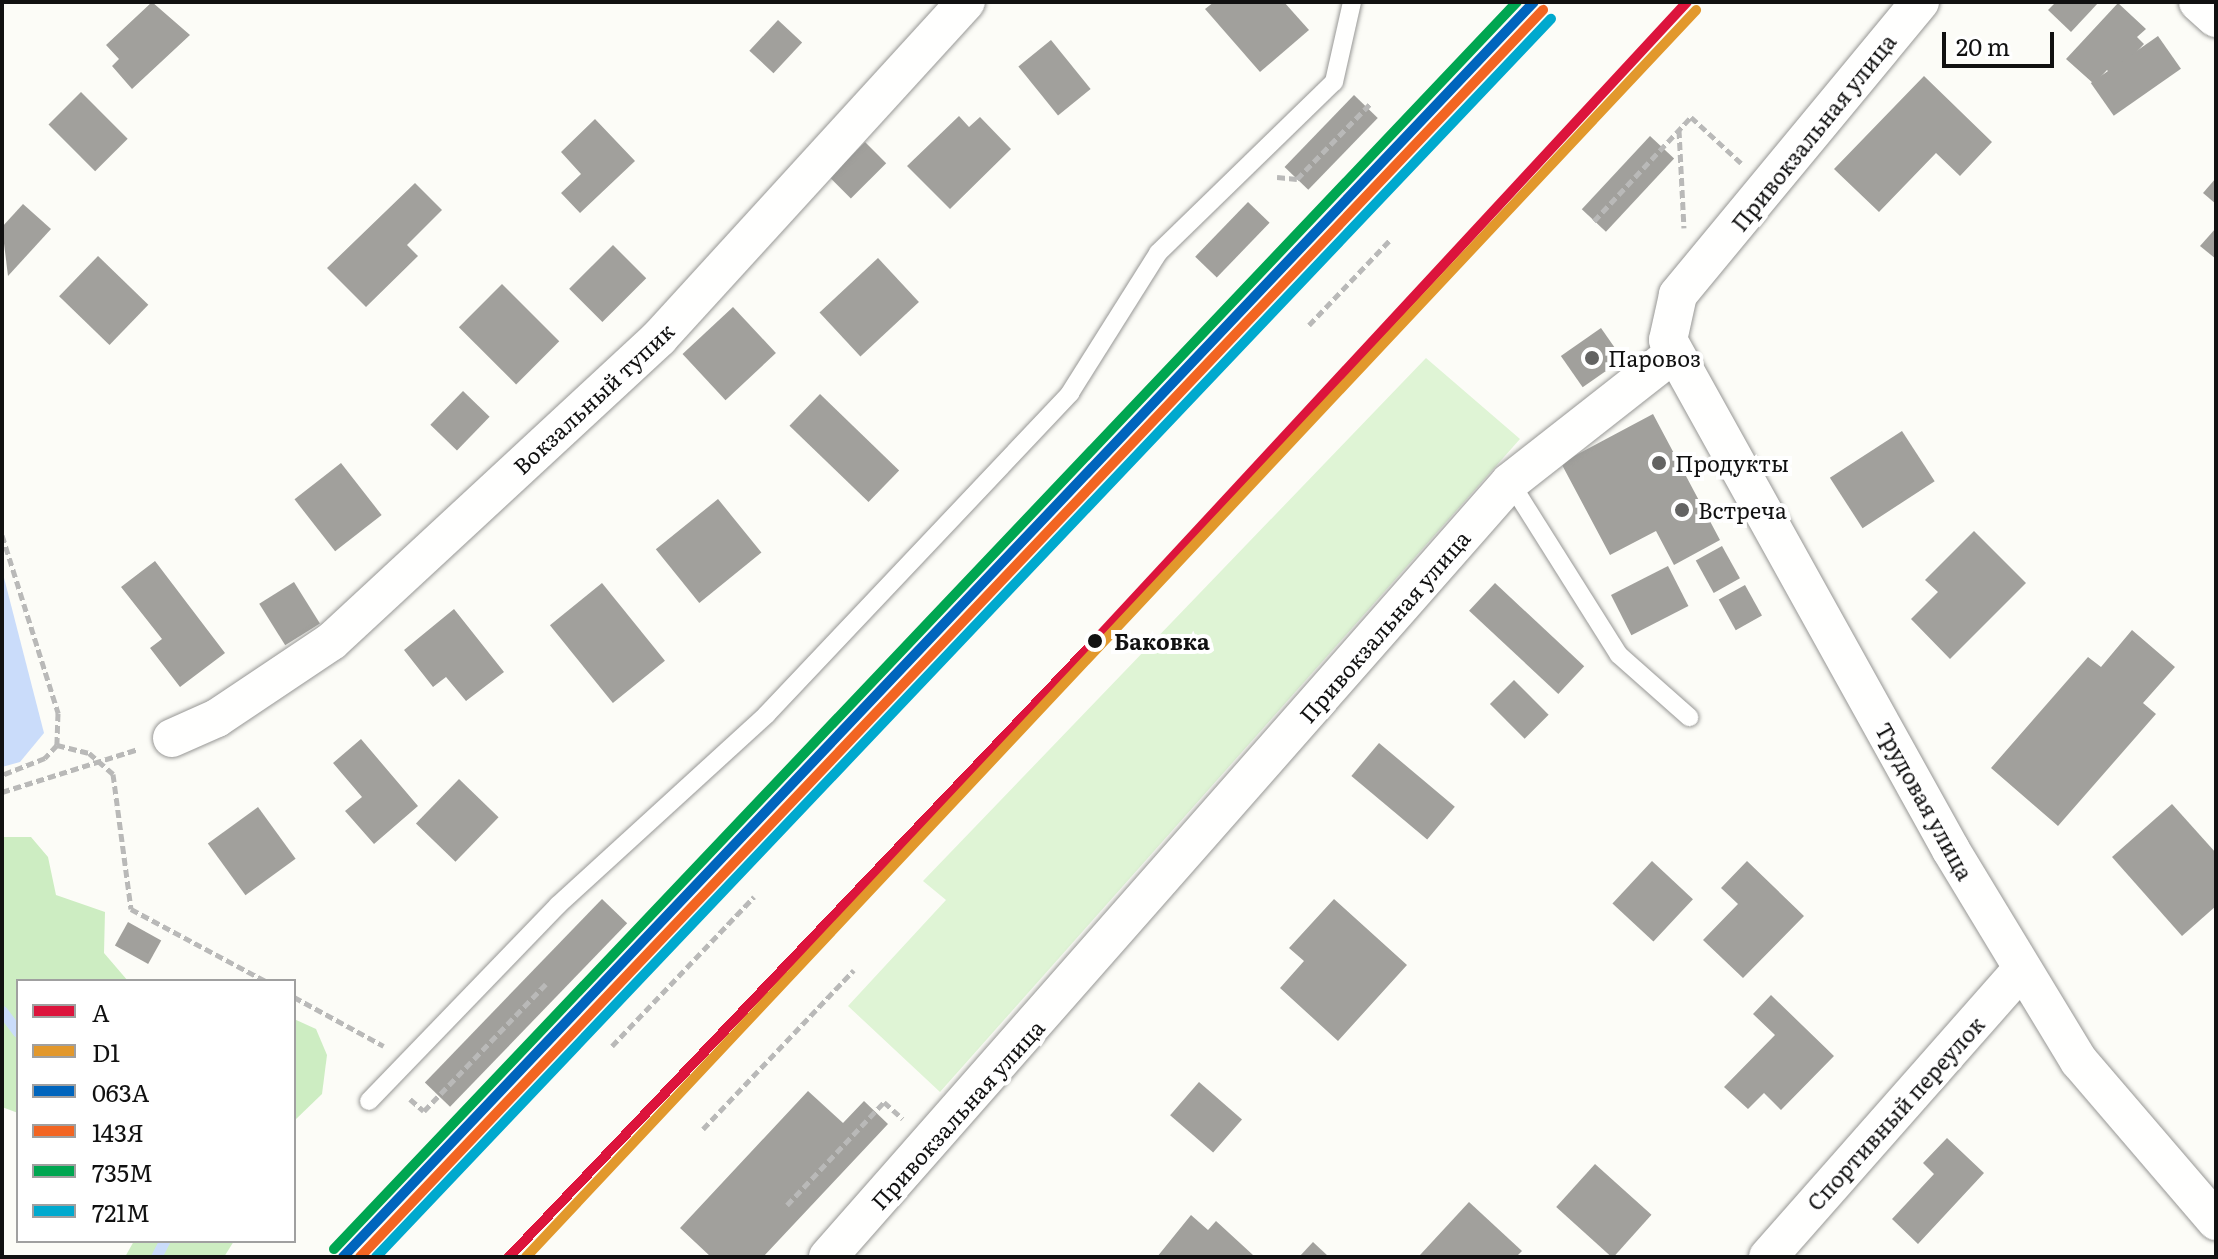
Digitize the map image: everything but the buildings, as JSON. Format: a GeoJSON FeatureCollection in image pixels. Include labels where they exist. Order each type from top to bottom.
{"type":"FeatureCollection","features":[{"type":"Feature","properties":{"kind":"street","name":"Вокзальный тупик"},"geometry":{"type":"LineString","coordinates":[[172,738],[217,718],[344,631],[659,338],[966,2]]}},
{"type":"Feature","properties":{"kind":"street","name":"Привокзальная улица"},"geometry":{"type":"LineString","coordinates":[[828,1257],[1510,482],[1673,354],[1669,316],[1687,286],[1920,2]]}},
{"type":"Feature","properties":{"kind":"street"},"geometry":{"type":"LineString","coordinates":[[2198,2],[2216,18]]}},
{"type":"Feature","properties":{"kind":"street","name":"Трудовая улица"},"geometry":{"type":"LineString","coordinates":[[1673,354],[2022,969],[2079,1061],[2216,1221]]}},
{"type":"Feature","properties":{"kind":"street","name":"Спортивный переулок"},"geometry":{"type":"LineString","coordinates":[[1768,1257],[2022,969]]}},
{"type":"Feature","properties":{"kind":"lane"},"geometry":{"type":"LineString","coordinates":[[369,1101],[558,905],[766,715],[1070,393],[1158,253],[1334,82],[1352,2]]}},
{"type":"Feature","properties":{"kind":"lane"},"geometry":{"type":"LineString","coordinates":[[1510,482],[1619,655],[1689,717]]}},
{"type":"Feature","properties":{"kind":"path"},"geometry":{"type":"LineString","coordinates":[[1297,179],[1371,103]]}},
{"type":"Feature","properties":{"kind":"path"},"geometry":{"type":"LineString","coordinates":[[1594,221],[1691,117],[1768,189]]}},
{"type":"Feature","properties":{"kind":"path"},"geometry":{"type":"LineString","coordinates":[[1679,129],[1687,286]]}},
{"type":"Feature","properties":{"kind":"path"},"geometry":{"type":"LineString","coordinates":[[1309,325],[1390,240]]}},
{"type":"Feature","properties":{"kind":"path"},"geometry":{"type":"LineString","coordinates":[[2,535],[58,713],[57,745],[45,758],[2,775]]}},
{"type":"Feature","properties":{"kind":"path"},"geometry":{"type":"LineString","coordinates":[[2,792],[172,738]]}},
{"type":"Feature","properties":{"kind":"path"},"geometry":{"type":"LineString","coordinates":[[57,745],[89,753],[94,763],[113,774],[121,793],[131,909],[261,979]]}},
{"type":"Feature","properties":{"kind":"path"},"geometry":{"type":"LineString","coordinates":[[612,1046],[754,897]]}},
{"type":"Feature","properties":{"kind":"path"},"geometry":{"type":"LineString","coordinates":[[703,1129],[854,970]]}},
{"type":"Feature","properties":{"kind":"path"},"geometry":{"type":"LineString","coordinates":[[296,998],[409,1059],[423,1074],[405,1093],[424,1111],[546,984]]}},
{"type":"Feature","properties":{"kind":"path"},"geometry":{"type":"LineString","coordinates":[[787,1205],[875,1111]]}},
{"type":"Feature","properties":{"kind":"green space"},"geometry":{"type":"Polygon","coordinates":[[[1426,358],[1520,439],[940,1092],[848,1006],[946,900],[923,881],[1426,358]]]}},
{"type":"Feature","properties":{"kind":"green space"},"geometry":{"type":"Polygon","coordinates":[[[2,837],[31,837],[48,857],[56,895],[105,912],[104,953],[126,979],[16,979],[16,1112],[2,1107],[2,837]]]}},
{"type":"Feature","properties":{"kind":"green space"},"geometry":{"type":"Polygon","coordinates":[[[296,1020],[316,1029],[327,1055],[322,1094],[296,1119],[296,1020]]]}},
{"type":"Feature","properties":{"kind":"green space"},"geometry":{"type":"Polygon","coordinates":[[[133,1243],[233,1243],[224,1257],[125,1257],[133,1243]]]}},
{"type":"Feature","properties":{"kind":"water"},"geometry":{"type":"Polygon","coordinates":[[[2,570],[44,733],[20,762],[2,767],[2,570]]]}},
{"type":"Feature","properties":{"kind":"waterway"},"geometry":{"type":"LineString","coordinates":[[2,1011],[16,1029]]}},
{"type":"Feature","properties":{"kind":"waterway"},"geometry":{"type":"LineString","coordinates":[[156,1257],[163,1243]]}},
{"type":"Feature","properties":{"kind":"transit line","name":"735М"},"geometry":{"type":"LineString","coordinates":[[334,1249],[1517,2]]}},
{"type":"Feature","properties":{"kind":"transit line","name":"063А"},"geometry":{"type":"LineString","coordinates":[[343,1257],[1534,2]]}},
{"type":"Feature","properties":{"kind":"transit line","name":"A"},"geometry":{"type":"LineString","coordinates":[[509,1257],[1094,642],[1687,2]]}},
{"type":"Feature","properties":{"kind":"transit line","name":"143Я"},"geometry":{"type":"LineString","coordinates":[[360,1257],[1543,10]]}},
{"type":"Feature","properties":{"kind":"transit line","name":"D1"},"geometry":{"type":"LineString","coordinates":[[526,1257],[1696,10]]}},
{"type":"Feature","properties":{"kind":"transit line","name":"721М"},"geometry":{"type":"LineString","coordinates":[[376,1257],[1551,19]]}},
{"type":"Feature","properties":{"kind":"place","name":"Паровоз"},"geometry":{"type":"Point","coordinates":[1592,358]}},
{"type":"Feature","properties":{"kind":"place","name":"Продукты"},"geometry":{"type":"Point","coordinates":[1659,463]}},
{"type":"Feature","properties":{"kind":"place","name":"Встреча"},"geometry":{"type":"Point","coordinates":[1682,510]}},
{"type":"Feature","properties":{"kind":"place","name":"Баковка"},"geometry":{"type":"Point","coordinates":[1095,641]}}]}
